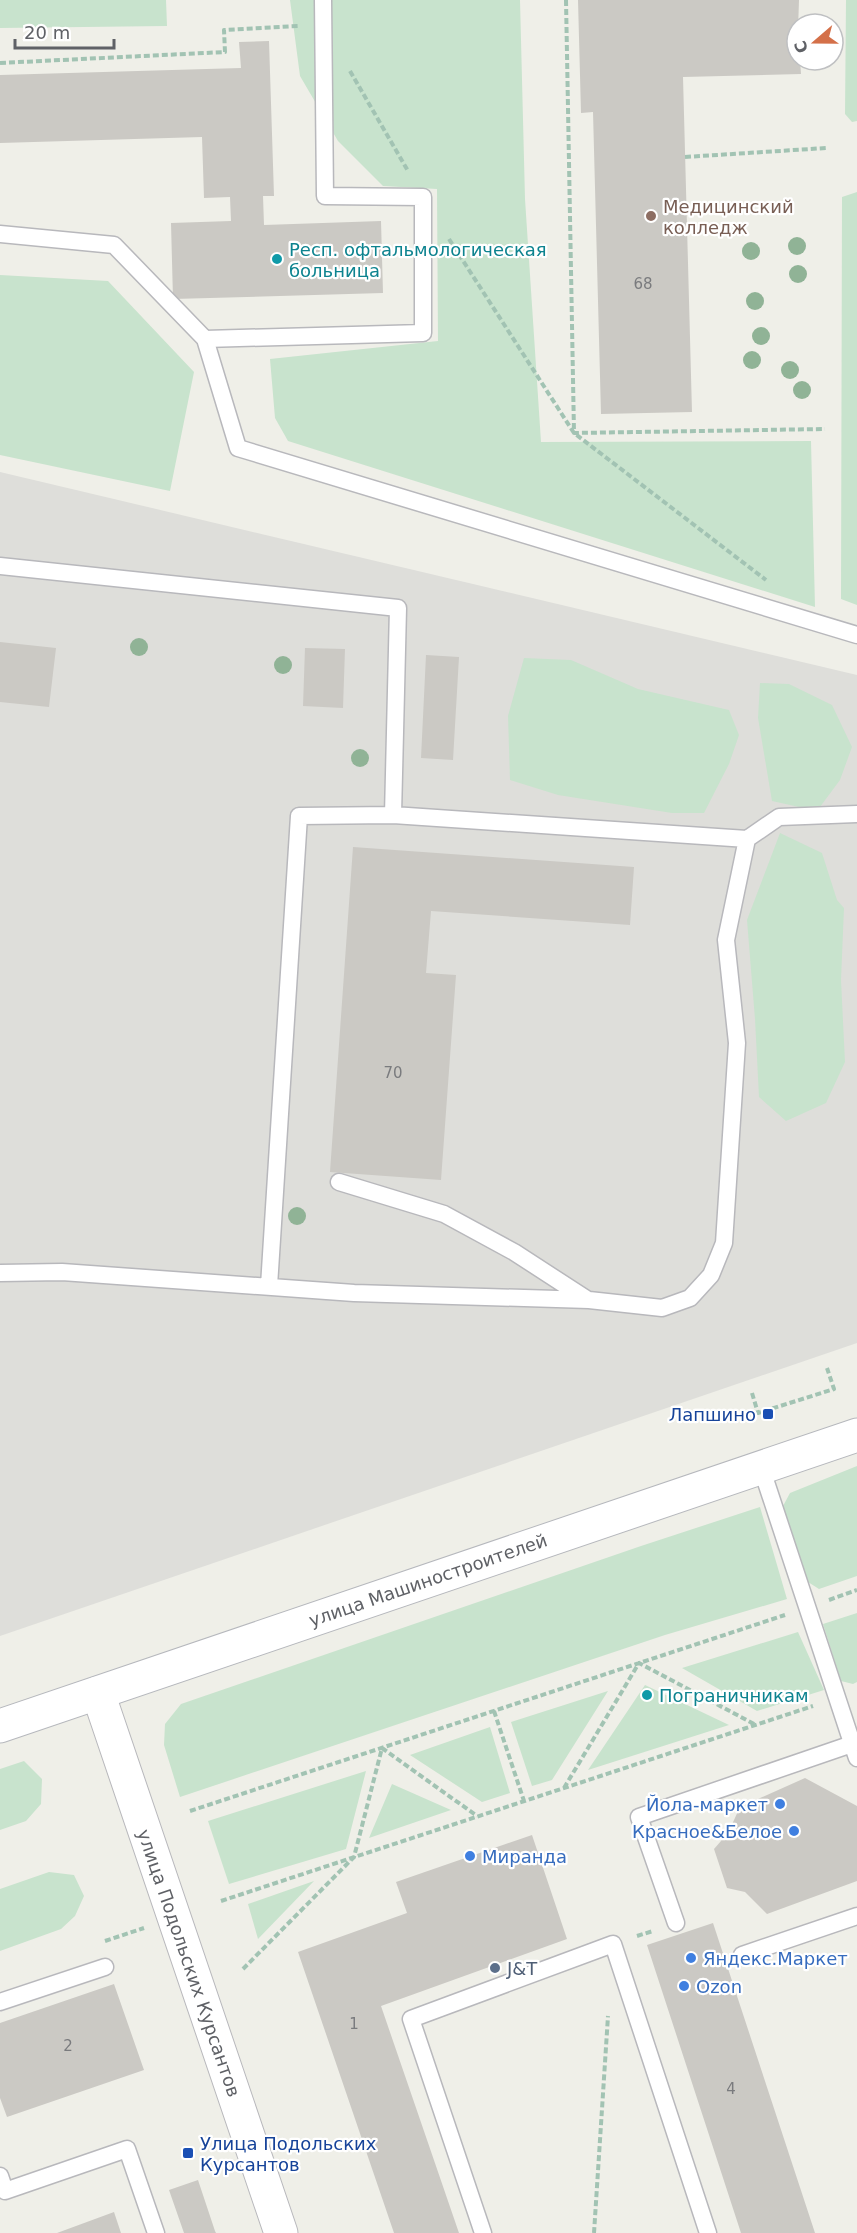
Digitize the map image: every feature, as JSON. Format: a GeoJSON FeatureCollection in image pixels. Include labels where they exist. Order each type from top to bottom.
{"type":"FeatureCollection","features":[{"type":"Feature","properties":{"kind":"main road","name":"улица Машиностроителей"},"geometry":{"type":"LineString","coordinates":[[0,1726],[857,1435]]}},
{"type":"Feature","properties":{"kind":"main road","name":"улица Подольских Курсантов"},"geometry":{"type":"LineString","coordinates":[[98,1692],[281,2233]]}},
{"type":"Feature","properties":{"kind":"lane"},"geometry":{"type":"LineString","coordinates":[[205,339],[423,333],[423,197],[325,196],[323,0]]}},
{"type":"Feature","properties":{"kind":"lane"},"geometry":{"type":"LineString","coordinates":[[0,234],[114,245],[205,339],[238,448],[857,635]]}},
{"type":"Feature","properties":{"kind":"lane"},"geometry":{"type":"LineString","coordinates":[[0,566],[398,608],[393,814]]}},
{"type":"Feature","properties":{"kind":"lane"},"geometry":{"type":"LineString","coordinates":[[269,1286],[299,816],[393,814],[747,839],[779,817],[857,814]]}},
{"type":"Feature","properties":{"kind":"lane"},"geometry":{"type":"LineString","coordinates":[[0,1273],[62,1272],[354,1293],[589,1300],[662,1308],[690,1298],[711,1275],[724,1243],[737,1042],[726,940],[747,839]]}},
{"type":"Feature","properties":{"kind":"lane"},"geometry":{"type":"LineString","coordinates":[[339,1182],[444,1214],[514,1251],[589,1300]]}},
{"type":"Feature","properties":{"kind":"lane"},"geometry":{"type":"LineString","coordinates":[[676,1923],[639,1817],[855,1751],[760,1467]]}},
{"type":"Feature","properties":{"kind":"lane"},"geometry":{"type":"LineString","coordinates":[[742,1954],[857,1916]]}},
{"type":"Feature","properties":{"kind":"lane"},"geometry":{"type":"LineString","coordinates":[[483,2233],[411,2019],[613,1944],[708,2233]]}},
{"type":"Feature","properties":{"kind":"lane"},"geometry":{"type":"LineString","coordinates":[[0,2002],[105,1967]]}},
{"type":"Feature","properties":{"kind":"lane"},"geometry":{"type":"LineString","coordinates":[[0,2176],[5,2192],[127,2149],[156,2233]]}},
{"type":"Feature","properties":{"kind":"path"},"geometry":{"type":"LineString","coordinates":[[566,0],[574,433]]}},
{"type":"Feature","properties":{"kind":"path"},"geometry":{"type":"LineString","coordinates":[[0,63],[225,51],[224,30],[324,24],[423,197],[574,433],[769,581]]}},
{"type":"Feature","properties":{"kind":"path"},"geometry":{"type":"LineString","coordinates":[[685,157],[826,148]]}},
{"type":"Feature","properties":{"kind":"path"},"geometry":{"type":"LineString","coordinates":[[574,433],[825,429]]}},
{"type":"Feature","properties":{"kind":"path"},"geometry":{"type":"LineString","coordinates":[[752,1393],[758,1413],[834,1389],[827,1368]]}},
{"type":"Feature","properties":{"kind":"path"},"geometry":{"type":"LineString","coordinates":[[190,1811],[857,1590]]}},
{"type":"Feature","properties":{"kind":"path"},"geometry":{"type":"LineString","coordinates":[[639,1664],[756,1725]]}},
{"type":"Feature","properties":{"kind":"path"},"geometry":{"type":"LineString","coordinates":[[564,1788],[639,1664]]}},
{"type":"Feature","properties":{"kind":"path"},"geometry":{"type":"LineString","coordinates":[[221,1901],[837,1698]]}},
{"type":"Feature","properties":{"kind":"path"},"geometry":{"type":"LineString","coordinates":[[494,1711],[524,1801]]}},
{"type":"Feature","properties":{"kind":"path"},"geometry":{"type":"LineString","coordinates":[[382,1748],[478,1817]]}},
{"type":"Feature","properties":{"kind":"path"},"geometry":{"type":"LineString","coordinates":[[243,1969],[354,1857],[382,1748]]}},
{"type":"Feature","properties":{"kind":"path"},"geometry":{"type":"LineString","coordinates":[[613,1944],[676,1923]]}},
{"type":"Feature","properties":{"kind":"path"},"geometry":{"type":"LineString","coordinates":[[594,2233],[608,2013]]}},
{"type":"Feature","properties":{"kind":"shaded area"},"geometry":{"type":"Polygon","coordinates":[[[0,472],[857,675],[857,1343],[0,1636],[0,472]]]}},
{"type":"Feature","properties":{"kind":"green space"},"geometry":{"type":"Polygon","coordinates":[[[0,0],[166,0],[167,26],[0,28],[0,0]]]}},
{"type":"Feature","properties":{"kind":"green space"},"geometry":{"type":"Polygon","coordinates":[[[290,0],[520,0],[525,199],[541,442],[811,441],[815,607],[288,441],[275,418],[270,359],[438,341],[437,189],[383,186],[338,141],[300,76],[290,0]]]}},
{"type":"Feature","properties":{"kind":"green space"},"geometry":{"type":"Polygon","coordinates":[[[846,0],[857,0],[857,121],[852,122],[845,114],[846,0]]]}},
{"type":"Feature","properties":{"kind":"green space"},"geometry":{"type":"Polygon","coordinates":[[[857,192],[857,605],[841,599],[842,197],[857,192]]]}},
{"type":"Feature","properties":{"kind":"green space"},"geometry":{"type":"Polygon","coordinates":[[[0,275],[108,281],[194,372],[170,491],[0,455],[0,275]]]}},
{"type":"Feature","properties":{"kind":"green space"},"geometry":{"type":"Polygon","coordinates":[[[524,658],[571,660],[638,689],[729,710],[739,735],[729,764],[704,813],[672,813],[558,795],[510,780],[508,716],[524,658]]]}},
{"type":"Feature","properties":{"kind":"green space"},"geometry":{"type":"Polygon","coordinates":[[[760,683],[789,684],[832,705],[852,747],[840,780],[817,811],[772,801],[758,718],[760,683]]]}},
{"type":"Feature","properties":{"kind":"green space"},"geometry":{"type":"Polygon","coordinates":[[[780,833],[822,853],[837,900],[844,908],[841,980],[845,1062],[826,1103],[786,1121],[759,1097],[747,920],[780,833]]]}},
{"type":"Feature","properties":{"kind":"green space"},"geometry":{"type":"Polygon","coordinates":[[[857,1466],[857,1576],[819,1589],[808,1582],[783,1506],[790,1493],[857,1466]]]}},
{"type":"Feature","properties":{"kind":"green space"},"geometry":{"type":"Polygon","coordinates":[[[760,1507],[787,1599],[665,1635],[180,1797],[164,1745],[165,1724],[181,1704],[760,1507]]]}},
{"type":"Feature","properties":{"kind":"green space"},"geometry":{"type":"Polygon","coordinates":[[[857,1613],[857,1682],[853,1684],[841,1681],[823,1624],[857,1613]]]}},
{"type":"Feature","properties":{"kind":"green space"},"geometry":{"type":"Polygon","coordinates":[[[798,1632],[824,1690],[757,1711],[682,1668],[798,1632]]]}},
{"type":"Feature","properties":{"kind":"green space"},"geometry":{"type":"Polygon","coordinates":[[[645,1685],[729,1725],[588,1770],[645,1685]]]}},
{"type":"Feature","properties":{"kind":"green space"},"geometry":{"type":"Polygon","coordinates":[[[608,1691],[552,1780],[532,1786],[511,1722],[608,1691]]]}},
{"type":"Feature","properties":{"kind":"green space"},"geometry":{"type":"Polygon","coordinates":[[[490,1727],[510,1793],[482,1802],[410,1755],[490,1727]]]}},
{"type":"Feature","properties":{"kind":"green space"},"geometry":{"type":"Polygon","coordinates":[[[24,1761],[42,1779],[41,1804],[26,1821],[0,1830],[0,1769],[24,1761]]]}},
{"type":"Feature","properties":{"kind":"green space"},"geometry":{"type":"Polygon","coordinates":[[[366,1771],[346,1849],[229,1884],[208,1821],[366,1771]]]}},
{"type":"Feature","properties":{"kind":"green space"},"geometry":{"type":"Polygon","coordinates":[[[392,1784],[451,1810],[369,1838],[392,1784]]]}},
{"type":"Feature","properties":{"kind":"green space"},"geometry":{"type":"Polygon","coordinates":[[[49,1872],[74,1875],[84,1896],[75,1916],[61,1929],[0,1951],[0,1889],[49,1872]]]}},
{"type":"Feature","properties":{"kind":"green space"},"geometry":{"type":"Polygon","coordinates":[[[314,1881],[258,1939],[248,1904],[314,1881]]]}},
{"type":"Feature","properties":{"kind":"building"},"geometry":{"type":"Polygon","coordinates":[[[578,0],[799,0],[799,12],[785,12],[785,72],[801,72],[801,74],[683,77],[692,412],[601,414],[593,112],[581,113],[578,0]]]}},
{"type":"Feature","properties":{"kind":"building"},"geometry":{"type":"Polygon","coordinates":[[[269,41],[274,196],[263,196],[264,225],[381,221],[383,293],[173,299],[171,223],[231,221],[230,197],[204,198],[202,137],[0,143],[0,75],[241,68],[239,42],[269,41]]]}},
{"type":"Feature","properties":{"kind":"building"},"geometry":{"type":"Polygon","coordinates":[[[0,642],[56,648],[49,707],[0,702],[0,642]]]}},
{"type":"Feature","properties":{"kind":"building"},"geometry":{"type":"Polygon","coordinates":[[[305,648],[345,649],[343,708],[303,706],[305,648]]]}},
{"type":"Feature","properties":{"kind":"building"},"geometry":{"type":"Polygon","coordinates":[[[426,655],[459,657],[453,760],[421,758],[426,655]]]}},
{"type":"Feature","properties":{"kind":"building"},"geometry":{"type":"Polygon","coordinates":[[[353,847],[634,867],[630,925],[431,911],[426,973],[456,975],[441,1180],[330,1172],[353,847]]]}},
{"type":"Feature","properties":{"kind":"building"},"geometry":{"type":"Polygon","coordinates":[[[805,1778],[857,1806],[857,1881],[767,1914],[745,1892],[727,1888],[714,1849],[728,1833],[740,1807],[805,1778]]]}},
{"type":"Feature","properties":{"kind":"building"},"geometry":{"type":"Polygon","coordinates":[[[532,1835],[567,1939],[381,2006],[459,2233],[394,2233],[298,1952],[407,1913],[396,1882],[532,1835]]]}},
{"type":"Feature","properties":{"kind":"building"},"geometry":{"type":"Polygon","coordinates":[[[713,1923],[815,2233],[741,2233],[647,1945],[713,1923]]]}},
{"type":"Feature","properties":{"kind":"building"},"geometry":{"type":"Polygon","coordinates":[[[114,1984],[144,2070],[7,2117],[0,2098],[0,2023],[114,1984]]]}},
{"type":"Feature","properties":{"kind":"building"},"geometry":{"type":"Polygon","coordinates":[[[198,2180],[216,2233],[184,2233],[169,2190],[198,2180]]]}},
{"type":"Feature","properties":{"kind":"building"},"geometry":{"type":"Polygon","coordinates":[[[114,2212],[121,2233],[57,2233],[114,2212]]]}},
{"type":"Feature","properties":{"kind":"place","name":"Медицинский колледж"},"geometry":{"type":"Point","coordinates":[651,216]}},
{"type":"Feature","properties":{"kind":"place","name":"Респ. офтальмологическая больница"},"geometry":{"type":"Point","coordinates":[277,259]}},
{"type":"Feature","properties":{"kind":"place","name":"Лапшино"},"geometry":{"type":"Point","coordinates":[768,1414]}},
{"type":"Feature","properties":{"kind":"place","name":"Пограничникам"},"geometry":{"type":"Point","coordinates":[647,1695]}},
{"type":"Feature","properties":{"kind":"place","name":"Йола-маркет"},"geometry":{"type":"Point","coordinates":[780,1804]}},
{"type":"Feature","properties":{"kind":"place","name":"Красное&Белое"},"geometry":{"type":"Point","coordinates":[794,1831]}},
{"type":"Feature","properties":{"kind":"place","name":"Миранда"},"geometry":{"type":"Point","coordinates":[470,1856]}},
{"type":"Feature","properties":{"kind":"place","name":"Яндекс.Маркет"},"geometry":{"type":"Point","coordinates":[691,1958]}},
{"type":"Feature","properties":{"kind":"place","name":"J&T"},"geometry":{"type":"Point","coordinates":[495,1968]}},
{"type":"Feature","properties":{"kind":"place","name":"Ozon"},"geometry":{"type":"Point","coordinates":[684,1986]}},
{"type":"Feature","properties":{"kind":"place","name":"Улица Подольских Курсантов"},"geometry":{"type":"Point","coordinates":[188,2153]}}]}
